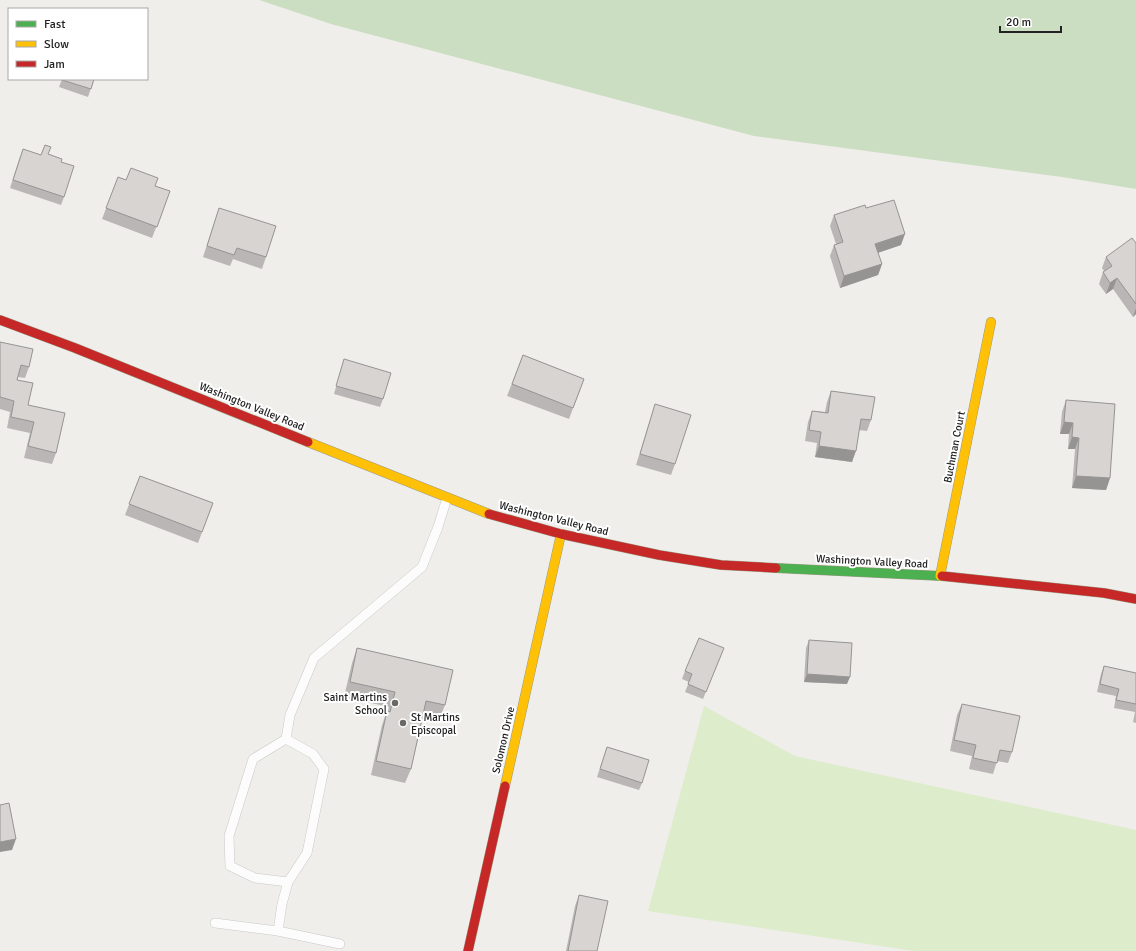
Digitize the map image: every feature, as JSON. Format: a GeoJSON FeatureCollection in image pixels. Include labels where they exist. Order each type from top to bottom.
{"type":"FeatureCollection","features":[{"type":"Feature","properties":{"kind":"street","name":"Washington Valley Road"},"geometry":{"type":"LineString","coordinates":[[0,320],[75,348],[484,513],[561,534],[658,555],[721,565],[940,576],[1104,593],[1136,599]]}},
{"type":"Feature","properties":{"kind":"street","name":"Buchman Court"},"geometry":{"type":"LineString","coordinates":[[940,576],[991,322]]}},
{"type":"Feature","properties":{"kind":"street","name":"Solomon Drive"},"geometry":{"type":"LineString","coordinates":[[468,951],[561,534]]}},
{"type":"Feature","properties":{"kind":"lane"},"geometry":{"type":"LineString","coordinates":[[286,739],[290,715],[314,658],[422,567],[438,527],[447,498]]}},
{"type":"Feature","properties":{"kind":"lane"},"geometry":{"type":"LineString","coordinates":[[286,739],[252,758],[229,836],[230,866],[255,878],[288,882]]}},
{"type":"Feature","properties":{"kind":"lane"},"geometry":{"type":"LineString","coordinates":[[278,930],[282,904],[288,882],[307,853],[324,769],[313,754],[286,739]]}},
{"type":"Feature","properties":{"kind":"lane"},"geometry":{"type":"LineString","coordinates":[[214,924],[278,930],[340,944]]}},
{"type":"Feature","properties":{"kind":"green space"},"geometry":{"type":"Polygon","coordinates":[[[259,0],[1136,0],[1136,189],[1062,177],[754,136],[331,24],[259,0]]]}},
{"type":"Feature","properties":{"kind":"green space"},"geometry":{"type":"Polygon","coordinates":[[[704,706],[795,756],[1136,830],[1136,951],[914,951],[648,911],[704,706]]]}},
{"type":"Feature","properties":{"kind":"building"},"geometry":{"type":"Polygon","coordinates":[[[62,80],[94,80],[91,89],[62,80]]]}},
{"type":"Feature","properties":{"kind":"building"},"geometry":{"type":"Polygon","coordinates":[[[45,145],[51,147],[48,154],[62,159],[61,162],[74,166],[64,197],[13,180],[23,149],[41,155],[45,145]]]}},
{"type":"Feature","properties":{"kind":"building"},"geometry":{"type":"Polygon","coordinates":[[[131,168],[158,178],[155,186],[170,191],[157,227],[106,208],[118,177],[126,180],[131,168]]]}},
{"type":"Feature","properties":{"kind":"building"},"geometry":{"type":"Polygon","coordinates":[[[894,200],[905,234],[875,244],[882,264],[844,276],[834,245],[843,242],[834,215],[865,205],[866,208],[894,200]]]}},
{"type":"Feature","properties":{"kind":"building"},"geometry":{"type":"Polygon","coordinates":[[[219,208],[276,226],[266,257],[237,248],[234,255],[207,246],[219,208]]]}},
{"type":"Feature","properties":{"kind":"building"},"geometry":{"type":"Polygon","coordinates":[[[1132,238],[1136,243],[1136,304],[1117,278],[1110,283],[1103,272],[1112,266],[1106,257],[1132,238]]]}},
{"type":"Feature","properties":{"kind":"building"},"geometry":{"type":"Polygon","coordinates":[[[0,342],[33,349],[29,367],[21,365],[17,380],[33,383],[28,405],[65,413],[56,453],[28,446],[34,422],[11,417],[14,401],[0,397],[0,342]]]}},
{"type":"Feature","properties":{"kind":"building"},"geometry":{"type":"Polygon","coordinates":[[[523,355],[584,379],[573,408],[512,384],[523,355]]]}},
{"type":"Feature","properties":{"kind":"building"},"geometry":{"type":"Polygon","coordinates":[[[344,359],[391,373],[383,399],[336,386],[344,359]]]}},
{"type":"Feature","properties":{"kind":"building"},"geometry":{"type":"Polygon","coordinates":[[[831,391],[875,397],[871,420],[861,419],[856,451],[819,446],[821,432],[809,430],[812,411],[828,413],[831,391]]]}},
{"type":"Feature","properties":{"kind":"building"},"geometry":{"type":"Polygon","coordinates":[[[1066,400],[1115,404],[1110,478],[1076,476],[1079,438],[1072,437],[1073,423],[1064,422],[1066,400]]]}},
{"type":"Feature","properties":{"kind":"building"},"geometry":{"type":"Polygon","coordinates":[[[655,404],[691,415],[675,464],[640,454],[655,404]]]}},
{"type":"Feature","properties":{"kind":"building"},"geometry":{"type":"Polygon","coordinates":[[[140,476],[213,503],[202,532],[129,504],[140,476]]]}},
{"type":"Feature","properties":{"kind":"building"},"geometry":{"type":"Polygon","coordinates":[[[699,638],[724,648],[706,692],[688,684],[692,674],[685,671],[699,638]]]}},
{"type":"Feature","properties":{"kind":"building"},"geometry":{"type":"Polygon","coordinates":[[[809,640],[852,643],[850,677],[807,674],[809,640]]]}},
{"type":"Feature","properties":{"kind":"building","name":"St Martins Episcopal"},"geometry":{"type":"Polygon","coordinates":[[[357,648],[453,670],[445,705],[426,701],[411,769],[376,761],[387,711],[390,712],[395,692],[350,682],[357,648]]]}},
{"type":"Feature","properties":{"kind":"building"},"geometry":{"type":"Polygon","coordinates":[[[1104,666],[1136,673],[1136,704],[1116,700],[1119,689],[1100,684],[1104,666]]]}},
{"type":"Feature","properties":{"kind":"building"},"geometry":{"type":"Polygon","coordinates":[[[962,704],[1020,716],[1012,752],[1000,750],[997,763],[973,758],[976,745],[954,740],[962,704]]]}},
{"type":"Feature","properties":{"kind":"building"},"geometry":{"type":"Polygon","coordinates":[[[607,747],[649,760],[642,783],[600,769],[607,747]]]}},
{"type":"Feature","properties":{"kind":"building"},"geometry":{"type":"Polygon","coordinates":[[[9,803],[16,839],[0,842],[0,805],[9,803]]]}},
{"type":"Feature","properties":{"kind":"building"},"geometry":{"type":"Polygon","coordinates":[[[579,895],[608,901],[597,951],[568,951],[579,895]]]}},
{"type":"Feature","properties":{"kind":"traffic: fast"},"geometry":{"type":"LineString","coordinates":[[776,568],[942,576]]}},
{"type":"Feature","properties":{"kind":"traffic: slow"},"geometry":{"type":"LineString","coordinates":[[940,576],[991,322]]}},
{"type":"Feature","properties":{"kind":"traffic: slow"},"geometry":{"type":"LineString","coordinates":[[308,442],[489,514]]}},
{"type":"Feature","properties":{"kind":"traffic: slow"},"geometry":{"type":"LineString","coordinates":[[505,786],[561,534]]}},
{"type":"Feature","properties":{"kind":"traffic: jam"},"geometry":{"type":"LineString","coordinates":[[0,320],[75,348],[308,442]]}},
{"type":"Feature","properties":{"kind":"traffic: jam"},"geometry":{"type":"LineString","coordinates":[[489,514],[561,534],[659,555],[721,565],[776,568]]}},
{"type":"Feature","properties":{"kind":"traffic: jam"},"geometry":{"type":"LineString","coordinates":[[942,576],[1104,593],[1136,599]]}},
{"type":"Feature","properties":{"kind":"traffic: jam"},"geometry":{"type":"LineString","coordinates":[[468,951],[505,786]]}},
{"type":"Feature","properties":{"kind":"place","name":"Saint Martins School"},"geometry":{"type":"Point","coordinates":[395,703]}},
{"type":"Feature","properties":{"kind":"place","name":"St Martins Episcopal"},"geometry":{"type":"Point","coordinates":[403,723]}}]}
